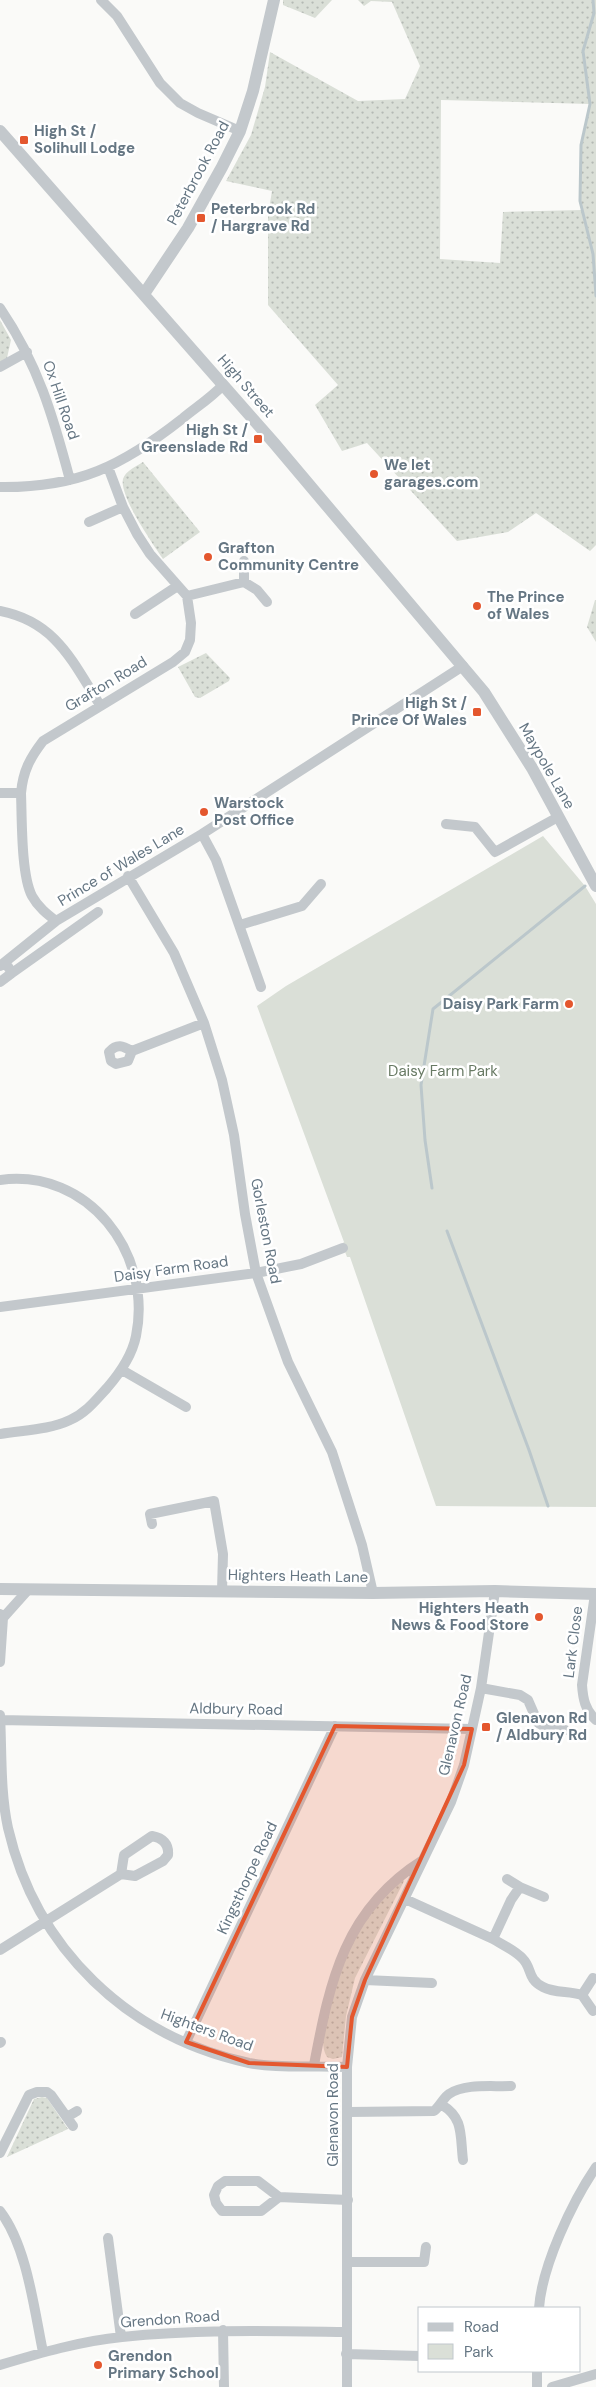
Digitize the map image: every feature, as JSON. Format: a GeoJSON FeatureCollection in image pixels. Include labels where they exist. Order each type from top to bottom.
{"type":"FeatureCollection","features":[{"type":"Feature","properties":{"kind":"street"},"geometry":{"type":"LineString","coordinates":[[101,0],[117,16],[160,83],[180,103],[240,131]]}},
{"type":"Feature","properties":{"kind":"street","name":"Peterbrook Road"},"geometry":{"type":"LineString","coordinates":[[144,294],[188,228],[240,131],[256,82],[274,0]]}},
{"type":"Feature","properties":{"kind":"street","name":"High Street"},"geometry":{"type":"LineString","coordinates":[[0,131],[223,385],[463,666]]}},
{"type":"Feature","properties":{"kind":"street","name":"Ox Hill Road"},"geometry":{"type":"LineString","coordinates":[[0,308],[27,352],[43,386],[70,480]]}},
{"type":"Feature","properties":{"kind":"street"},"geometry":{"type":"LineString","coordinates":[[0,366],[27,352]]}},
{"type":"Feature","properties":{"kind":"street"},"geometry":{"type":"LineString","coordinates":[[0,487],[32,487],[70,480],[108,468],[146,447],[223,385]]}},
{"type":"Feature","properties":{"kind":"street"},"geometry":{"type":"LineString","coordinates":[[108,468],[123,507],[150,554],[176,586],[187,596],[244,582],[257,590],[267,602]]}},
{"type":"Feature","properties":{"kind":"street"},"geometry":{"type":"LineString","coordinates":[[90,522],[123,507]]}},
{"type":"Feature","properties":{"kind":"street"},"geometry":{"type":"LineString","coordinates":[[244,561],[244,582]]}},
{"type":"Feature","properties":{"kind":"street"},"geometry":{"type":"LineString","coordinates":[[135,614],[176,586]]}},
{"type":"Feature","properties":{"kind":"street","name":"Grafton Road"},"geometry":{"type":"LineString","coordinates":[[56,921],[42,910],[32,896],[27,881],[21,793],[23,776],[29,758],[43,741],[185,652],[192,632],[187,596]]}},
{"type":"Feature","properties":{"kind":"street"},"geometry":{"type":"LineString","coordinates":[[0,612],[18,615],[47,630],[62,645],[100,705]]}},
{"type":"Feature","properties":{"kind":"street","name":"Maypole Lane"},"geometry":{"type":"LineString","coordinates":[[463,666],[494,707],[532,768],[596,886]]}},
{"type":"Feature","properties":{"kind":"street","name":"Prince of Wales Lane"},"geometry":{"type":"LineString","coordinates":[[2,964],[56,921],[128,876],[202,834],[463,666]]}},
{"type":"Feature","properties":{"kind":"street"},"geometry":{"type":"LineString","coordinates":[[0,793],[21,793]]}},
{"type":"Feature","properties":{"kind":"street"},"geometry":{"type":"LineString","coordinates":[[446,824],[475,827],[495,852],[558,817]]}},
{"type":"Feature","properties":{"kind":"street"},"geometry":{"type":"LineString","coordinates":[[202,834],[216,860],[261,987]]}},
{"type":"Feature","properties":{"kind":"street","name":"Gorleston Road"},"geometry":{"type":"LineString","coordinates":[[128,876],[174,953],[204,1024],[222,1080],[234,1135],[245,1214],[256,1273],[288,1362],[332,1452],[362,1545],[373,1593]]}},
{"type":"Feature","properties":{"kind":"street"},"geometry":{"type":"LineString","coordinates":[[240,925],[302,906],[320,884]]}},
{"type":"Feature","properties":{"kind":"street"},"geometry":{"type":"LineString","coordinates":[[0,982],[98,912]]}},
{"type":"Feature","properties":{"kind":"street"},"geometry":{"type":"LineString","coordinates":[[2,964],[12,973]]}},
{"type":"Feature","properties":{"kind":"street"},"geometry":{"type":"LineString","coordinates":[[132,1051],[204,1024]]}},
{"type":"Feature","properties":{"kind":"street"},"geometry":{"type":"LineString","coordinates":[[0,1180],[38,1180],[66,1190],[101,1215],[117,1232],[129,1255],[136,1277],[139,1313],[136,1338],[122,1370],[92,1405],[71,1420],[50,1427],[0,1434]]}},
{"type":"Feature","properties":{"kind":"street","name":"Daisy Farm Road"},"geometry":{"type":"LineString","coordinates":[[0,1307],[256,1273],[301,1264],[343,1248]]}},
{"type":"Feature","properties":{"kind":"street"},"geometry":{"type":"LineString","coordinates":[[122,1370],[186,1408]]}},
{"type":"Feature","properties":{"kind":"street"},"geometry":{"type":"LineString","coordinates":[[152,1524],[150,1514],[214,1501],[224,1554],[222,1591]]}},
{"type":"Feature","properties":{"kind":"street","name":"Highters Heath Lane"},"geometry":{"type":"LineString","coordinates":[[0,1590],[373,1593],[495,1591],[595,1594]]}},
{"type":"Feature","properties":{"kind":"street"},"geometry":{"type":"LineString","coordinates":[[0,1662],[1,1616],[28,1590]]}},
{"type":"Feature","properties":{"kind":"street","name":"Glenavon Road"},"geometry":{"type":"LineString","coordinates":[[347,2387],[349,2112],[347,2067],[352,2017],[365,1980],[451,1802],[464,1766],[480,1688],[495,1591]]}},
{"type":"Feature","properties":{"kind":"street","name":"Lark Close"},"geometry":{"type":"LineString","coordinates":[[595,1594],[582,1685],[586,1707],[596,1720]]}},
{"type":"Feature","properties":{"kind":"street"},"geometry":{"type":"LineString","coordinates":[[480,1688],[520,1695],[528,1700],[538,1723],[547,1728],[565,1730]]}},
{"type":"Feature","properties":{"kind":"street","name":"Highters Road"},"geometry":{"type":"LineString","coordinates":[[0,1715],[2,1798],[7,1827],[16,1860],[45,1921],[84,1973],[112,1999],[148,2025],[186,2042],[249,2063],[291,2067],[314,2065],[347,2067]]}},
{"type":"Feature","properties":{"kind":"street","name":"Aldbury Road"},"geometry":{"type":"LineString","coordinates":[[0,1720],[472,1729]]}},
{"type":"Feature","properties":{"kind":"street","name":"Kingsthorpe Road"},"geometry":{"type":"LineString","coordinates":[[186,2042],[335,1726]]}},
{"type":"Feature","properties":{"kind":"street"},"geometry":{"type":"LineString","coordinates":[[0,1950],[121,1874],[135,1876],[163,1860],[168,1855],[166,1844],[162,1839],[152,1836],[142,1842],[124,1855],[121,1874]]}},
{"type":"Feature","properties":{"kind":"street","name":"Glenavon Road"},"geometry":{"type":"LineString","coordinates":[[314,2065],[325,2007],[341,1958],[354,1928],[391,1882],[424,1860]]}},
{"type":"Feature","properties":{"kind":"street"},"geometry":{"type":"LineString","coordinates":[[507,1879],[544,1898]]}},
{"type":"Feature","properties":{"kind":"street"},"geometry":{"type":"LineString","coordinates":[[493,1939],[511,1900],[520,1887]]}},
{"type":"Feature","properties":{"kind":"street"},"geometry":{"type":"LineString","coordinates":[[404,1899],[493,1939],[525,1961],[531,1977],[544,1988],[582,1995],[592,2011]]}},
{"type":"Feature","properties":{"kind":"street"},"geometry":{"type":"LineString","coordinates":[[582,1995],[593,1978]]}},
{"type":"Feature","properties":{"kind":"street"},"geometry":{"type":"LineString","coordinates":[[365,1980],[432,1984]]}},
{"type":"Feature","properties":{"kind":"street"},"geometry":{"type":"LineString","coordinates":[[349,2112],[434,2111],[442,2104],[448,2094],[462,2089],[511,2086]]}},
{"type":"Feature","properties":{"kind":"street"},"geometry":{"type":"LineString","coordinates":[[0,2153],[29,2095],[37,2092],[47,2092],[73,2126]]}},
{"type":"Feature","properties":{"kind":"street"},"geometry":{"type":"LineString","coordinates":[[442,2104],[454,2112],[459,2125],[463,2160]]}},
{"type":"Feature","properties":{"kind":"street"},"geometry":{"type":"LineString","coordinates":[[67,2117],[77,2110]]}},
{"type":"Feature","properties":{"kind":"street"},"geometry":{"type":"LineString","coordinates":[[539,2307],[551,2258],[584,2184],[596,2167]]}},
{"type":"Feature","properties":{"kind":"street"},"geometry":{"type":"LineString","coordinates":[[278,2197],[261,2211],[222,2211],[216,2203],[214,2195],[218,2186],[225,2181],[258,2182],[278,2197],[348,2200]]}},
{"type":"Feature","properties":{"kind":"street"},"geometry":{"type":"LineString","coordinates":[[0,2212],[12,2230],[20,2250],[43,2352]]}},
{"type":"Feature","properties":{"kind":"street"},"geometry":{"type":"LineString","coordinates":[[108,2238],[121,2337]]}},
{"type":"Feature","properties":{"kind":"street"},"geometry":{"type":"LineString","coordinates":[[348,2262],[424,2262],[426,2247]]}},
{"type":"Feature","properties":{"kind":"street"},"geometry":{"type":"LineString","coordinates":[[223,2330],[224,2387]]}},
{"type":"Feature","properties":{"kind":"street","name":"Grendon Road"},"geometry":{"type":"LineString","coordinates":[[0,2365],[43,2352],[121,2337],[223,2330],[346,2332]]}},
{"type":"Feature","properties":{"kind":"street"},"geometry":{"type":"LineString","coordinates":[[346,2354],[418,2356]]}},
{"type":"Feature","properties":{"kind":"street"},"geometry":{"type":"LineString","coordinates":[[537,2372],[537,2387]]}},
{"type":"Feature","properties":{"kind":"street"},"geometry":{"type":"LineString","coordinates":[[552,2387],[596,2374]]}},
{"type":"Feature","properties":{"kind":"highlighted area"},"geometry":{"type":"Polygon","coordinates":[[[335,1726],[472,1729],[464,1765],[365,1980],[352,2017],[347,2067],[249,2063],[186,2042],[335,1726]]]}},
{"type":"Feature","properties":{"kind":"green space"},"geometry":{"type":"Polygon","coordinates":[[[283,0],[332,0],[315,18],[283,5],[283,0]]]}},
{"type":"Feature","properties":{"kind":"green space"},"geometry":{"type":"Polygon","coordinates":[[[358,0],[596,0],[596,545],[590,551],[536,513],[508,532],[457,541],[367,443],[342,451],[315,405],[338,385],[268,305],[268,215],[272,191],[226,181],[251,135],[265,87],[270,52],[358,101],[405,99],[420,66],[392,2],[371,1],[364,6],[358,0]],[[441,100],[440,259],[500,263],[503,212],[582,210],[580,201],[581,145],[590,104],[441,100]]]}},
{"type":"Feature","properties":{"kind":"green space"},"geometry":{"type":"Polygon","coordinates":[[[0,320],[11,340],[7,358],[0,362],[0,320]]]}},
{"type":"Feature","properties":{"kind":"green space"},"geometry":{"type":"Polygon","coordinates":[[[143,462],[200,532],[163,559],[131,508],[123,487],[124,476],[143,462]]]}},
{"type":"Feature","properties":{"kind":"green space"},"geometry":{"type":"Polygon","coordinates":[[[596,600],[596,642],[587,627],[596,600]]]}},
{"type":"Feature","properties":{"kind":"green space"},"geometry":{"type":"Polygon","coordinates":[[[206,653],[230,678],[229,681],[200,698],[195,697],[178,667],[206,653]]]}},
{"type":"Feature","properties":{"kind":"green space","name":"Daisy Farm Park"},"geometry":{"type":"Polygon","coordinates":[[[543,836],[585,886],[596,904],[596,1507],[436,1506],[350,1257],[347,1257],[342,1244],[344,1242],[257,1006],[286,986],[543,836]]]}},
{"type":"Feature","properties":{"kind":"green space"},"geometry":{"type":"Polygon","coordinates":[[[402,1879],[404,1881],[355,1978],[346,2016],[342,2057],[333,2059],[327,2057],[323,2044],[324,2025],[329,2003],[347,1955],[368,1914],[377,1902],[402,1879]]]}},
{"type":"Feature","properties":{"kind":"green space"},"geometry":{"type":"Polygon","coordinates":[[[47,2098],[68,2129],[7,2157],[34,2099],[47,2098]]]}},
{"type":"Feature","properties":{"kind":"waterway"},"geometry":{"type":"LineString","coordinates":[[593,0],[594,13],[583,51],[590,104],[581,145],[580,201],[593,254],[596,296]]}},
{"type":"Feature","properties":{"kind":"waterway"},"geometry":{"type":"LineString","coordinates":[[432,1188],[425,1140],[421,1085],[433,1009],[585,886]]}},
{"type":"Feature","properties":{"kind":"waterway"},"geometry":{"type":"LineString","coordinates":[[447,1231],[548,1506]]}},
{"type":"Feature","properties":{"kind":"place","name":"High St / Solihull Lodge"},"geometry":{"type":"Point","coordinates":[24,140]}},
{"type":"Feature","properties":{"kind":"place","name":"Peterbrook Rd / Hargrave Rd"},"geometry":{"type":"Point","coordinates":[201,218]}},
{"type":"Feature","properties":{"kind":"place","name":"High St / Greenslade Rd"},"geometry":{"type":"Point","coordinates":[258,439]}},
{"type":"Feature","properties":{"kind":"place","name":"We let garages.com"},"geometry":{"type":"Point","coordinates":[374,474]}},
{"type":"Feature","properties":{"kind":"place","name":"Grafton Community Centre"},"geometry":{"type":"Point","coordinates":[208,557]}},
{"type":"Feature","properties":{"kind":"place","name":"The Prince of Wales"},"geometry":{"type":"Point","coordinates":[477,606]}},
{"type":"Feature","properties":{"kind":"place","name":"High St / Prince Of Wales"},"geometry":{"type":"Point","coordinates":[477,712]}},
{"type":"Feature","properties":{"kind":"place","name":"Warstock Post Office"},"geometry":{"type":"Point","coordinates":[204,812]}},
{"type":"Feature","properties":{"kind":"place","name":"Daisy Park Farm"},"geometry":{"type":"Point","coordinates":[569,1004]}},
{"type":"Feature","properties":{"kind":"place","name":"Highters Heath News & Food Store"},"geometry":{"type":"Point","coordinates":[539,1617]}},
{"type":"Feature","properties":{"kind":"place","name":"Glenavon Rd / Aldbury Rd"},"geometry":{"type":"Point","coordinates":[486,1727]}},
{"type":"Feature","properties":{"kind":"place","name":"Grendon Primary School"},"geometry":{"type":"Point","coordinates":[98,2365]}}]}
